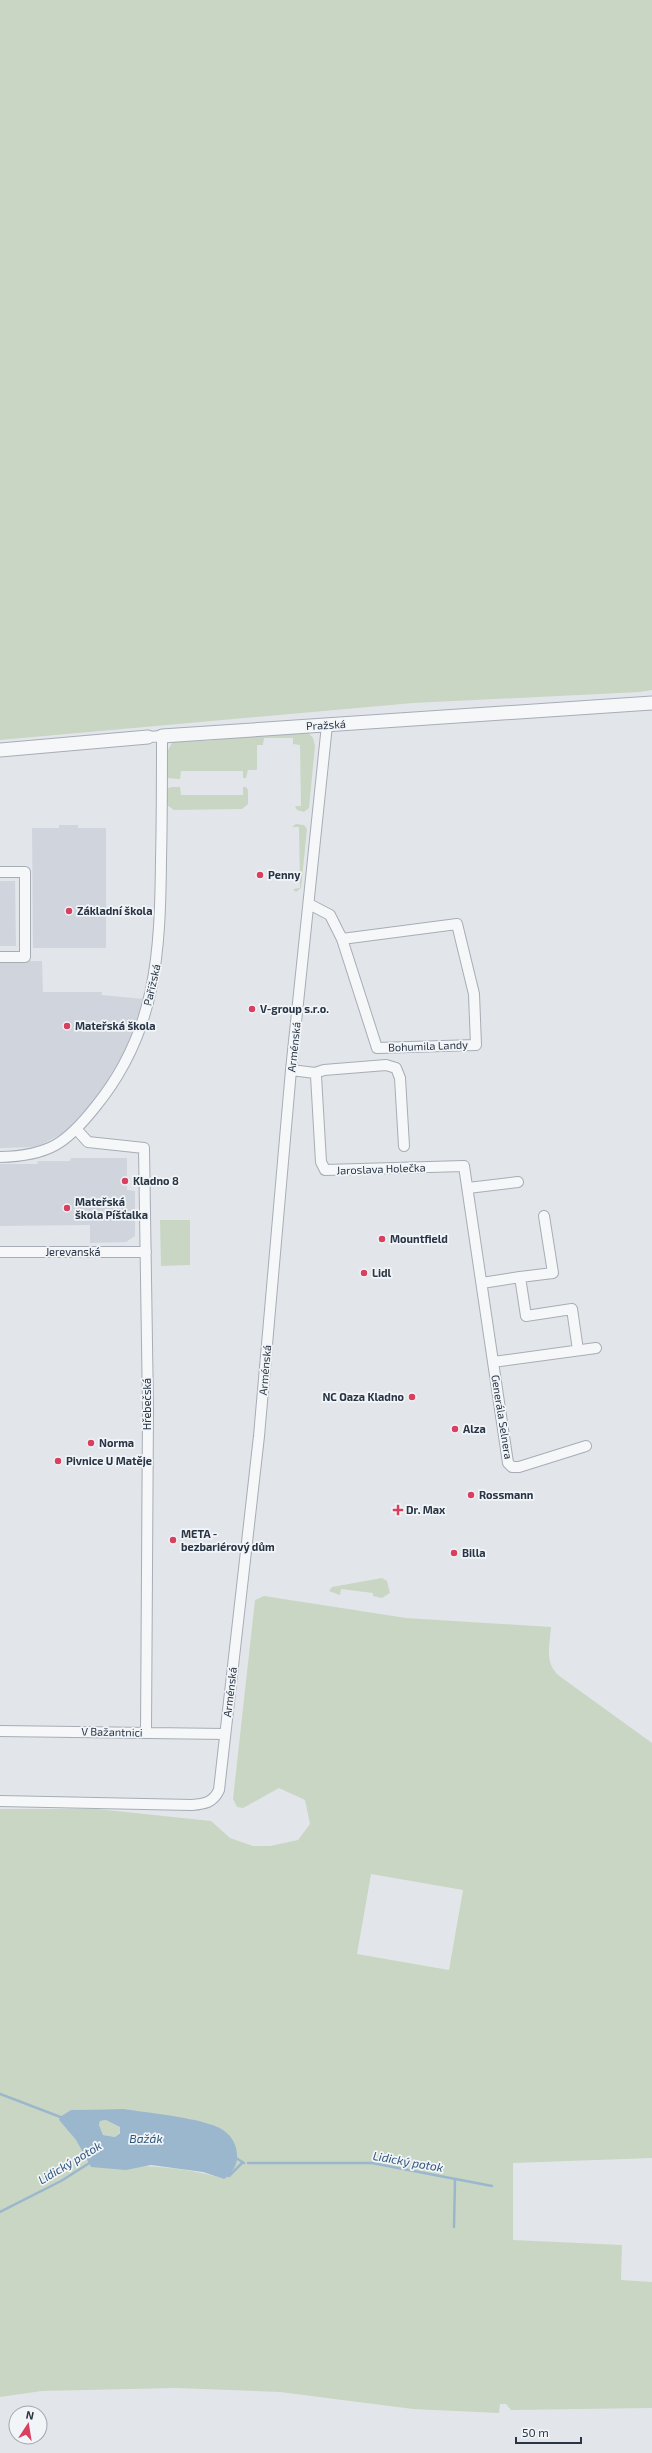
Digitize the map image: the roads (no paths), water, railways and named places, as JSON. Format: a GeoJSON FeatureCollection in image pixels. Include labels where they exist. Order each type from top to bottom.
{"type":"FeatureCollection","features":[{"type":"Feature","properties":{"kind":"street","name":"Pražská"},"geometry":{"type":"LineString","coordinates":[[0,750],[148,737],[652,703]]}},
{"type":"Feature","properties":{"kind":"street","name":"Arménská"},"geometry":{"type":"LineString","coordinates":[[0,1801],[186,1805],[206,1804],[213,1799],[219,1790],[259,1436],[291,1070],[327,725]]}},
{"type":"Feature","properties":{"kind":"street","name":"Pařížská"},"geometry":{"type":"LineString","coordinates":[[0,1157],[26,1157],[44,1151],[77,1130],[103,1098],[130,1053],[149,1002],[158,956],[160,919],[162,736]]}},
{"type":"Feature","properties":{"kind":"street"},"geometry":{"type":"LineString","coordinates":[[0,872],[25,872],[25,957],[0,957]]}},
{"type":"Feature","properties":{"kind":"street","name":"Bohumila Landy"},"geometry":{"type":"LineString","coordinates":[[309,904],[330,915],[342,938],[377,1048],[476,1044],[474,994],[457,924],[342,938]]}},
{"type":"Feature","properties":{"kind":"street","name":"Jaroslava Holečka"},"geometry":{"type":"LineString","coordinates":[[291,1070],[314,1073],[324,1070],[386,1065],[396,1068],[400,1078],[404,1146]]}},
{"type":"Feature","properties":{"kind":"street","name":"Jaroslava Holečka"},"geometry":{"type":"LineString","coordinates":[[314,1073],[321,1162],[325,1170],[464,1166]]}},
{"type":"Feature","properties":{"kind":"street","name":"Hřebečská"},"geometry":{"type":"LineString","coordinates":[[77,1130],[88,1142],[144,1148],[146,1252],[146,1732]]}},
{"type":"Feature","properties":{"kind":"street","name":"Generála Selnera"},"geometry":{"type":"LineString","coordinates":[[464,1166],[508,1463],[512,1467],[519,1467],[586,1446]]}},
{"type":"Feature","properties":{"kind":"street"},"geometry":{"type":"LineString","coordinates":[[468,1188],[518,1182]]}},
{"type":"Feature","properties":{"kind":"street"},"geometry":{"type":"LineString","coordinates":[[482,1283],[553,1273],[544,1216]]}},
{"type":"Feature","properties":{"kind":"street","name":"Jerevanská"},"geometry":{"type":"LineString","coordinates":[[0,1252],[146,1252]]}},
{"type":"Feature","properties":{"kind":"street"},"geometry":{"type":"LineString","coordinates":[[520,1277],[526,1316],[572,1310],[578,1350]]}},
{"type":"Feature","properties":{"kind":"street","name":"Generála Selnera"},"geometry":{"type":"LineString","coordinates":[[493,1362],[596,1348]]}},
{"type":"Feature","properties":{"kind":"street","name":"V Bažantnici"},"geometry":{"type":"LineString","coordinates":[[0,1732],[146,1732],[225,1734]]}},
{"type":"Feature","properties":{"kind":"water","name":"Bažák"},"geometry":{"type":"Polygon","coordinates":[[[124,2109],[176,2116],[215,2126],[223,2130],[234,2142],[237,2156],[235,2166],[224,2179],[203,2172],[151,2165],[126,2170],[91,2167],[76,2140],[59,2120],[60,2117],[71,2110],[124,2109]],[[106,2120],[100,2121],[99,2125],[103,2135],[115,2137],[120,2133],[120,2127],[106,2120]]]}},
{"type":"Feature","properties":{"kind":"waterway"},"geometry":{"type":"LineString","coordinates":[[0,2094],[63,2118]]}},
{"type":"Feature","properties":{"kind":"waterway","name":"Lidický potok"},"geometry":{"type":"LineString","coordinates":[[236,2158],[244,2163]]}},
{"type":"Feature","properties":{"kind":"waterway","name":"Lidický potok"},"geometry":{"type":"LineString","coordinates":[[0,2212],[61,2181],[91,2162]]}},
{"type":"Feature","properties":{"kind":"waterway"},"geometry":{"type":"LineString","coordinates":[[226,2174],[229,2176],[242,2163]]}},
{"type":"Feature","properties":{"kind":"waterway","name":"Lidický potok"},"geometry":{"type":"LineString","coordinates":[[248,2163],[372,2163],[492,2186]]}},
{"type":"Feature","properties":{"kind":"waterway"},"geometry":{"type":"LineString","coordinates":[[454,2227],[455,2180]]}},
{"type":"Feature","properties":{"kind":"place","name":"Penny"},"geometry":{"type":"Point","coordinates":[260,875]}},
{"type":"Feature","properties":{"kind":"place","name":"Základní škola"},"geometry":{"type":"Point","coordinates":[69,911]}},
{"type":"Feature","properties":{"kind":"place","name":"V-group s.r.o."},"geometry":{"type":"Point","coordinates":[252,1009]}},
{"type":"Feature","properties":{"kind":"place","name":"Mateřská škola"},"geometry":{"type":"Point","coordinates":[67,1026]}},
{"type":"Feature","properties":{"kind":"place","name":"Kladno 8"},"geometry":{"type":"Point","coordinates":[125,1181]}},
{"type":"Feature","properties":{"kind":"place","name":"Mateřská škola Píšťalka"},"geometry":{"type":"Point","coordinates":[67,1208]}},
{"type":"Feature","properties":{"kind":"place","name":"Mountfield"},"geometry":{"type":"Point","coordinates":[382,1239]}},
{"type":"Feature","properties":{"kind":"place","name":"Lidl"},"geometry":{"type":"Point","coordinates":[364,1273]}},
{"type":"Feature","properties":{"kind":"place","name":"NC Oaza Kladno"},"geometry":{"type":"Point","coordinates":[412,1397]}},
{"type":"Feature","properties":{"kind":"place","name":"Alza"},"geometry":{"type":"Point","coordinates":[455,1429]}},
{"type":"Feature","properties":{"kind":"place","name":"Norma"},"geometry":{"type":"Point","coordinates":[91,1443]}},
{"type":"Feature","properties":{"kind":"place","name":"Pivnice U Matěje"},"geometry":{"type":"Point","coordinates":[58,1461]}},
{"type":"Feature","properties":{"kind":"place","name":"Rossmann"},"geometry":{"type":"Point","coordinates":[471,1495]}},
{"type":"Feature","properties":{"kind":"place","name":"Dr. Max"},"geometry":{"type":"Point","coordinates":[398,1510]}},
{"type":"Feature","properties":{"kind":"place","name":"META - bezbariérový dům"},"geometry":{"type":"Point","coordinates":[173,1540]}},
{"type":"Feature","properties":{"kind":"place","name":"Billa"},"geometry":{"type":"Point","coordinates":[454,1553]}}]}
